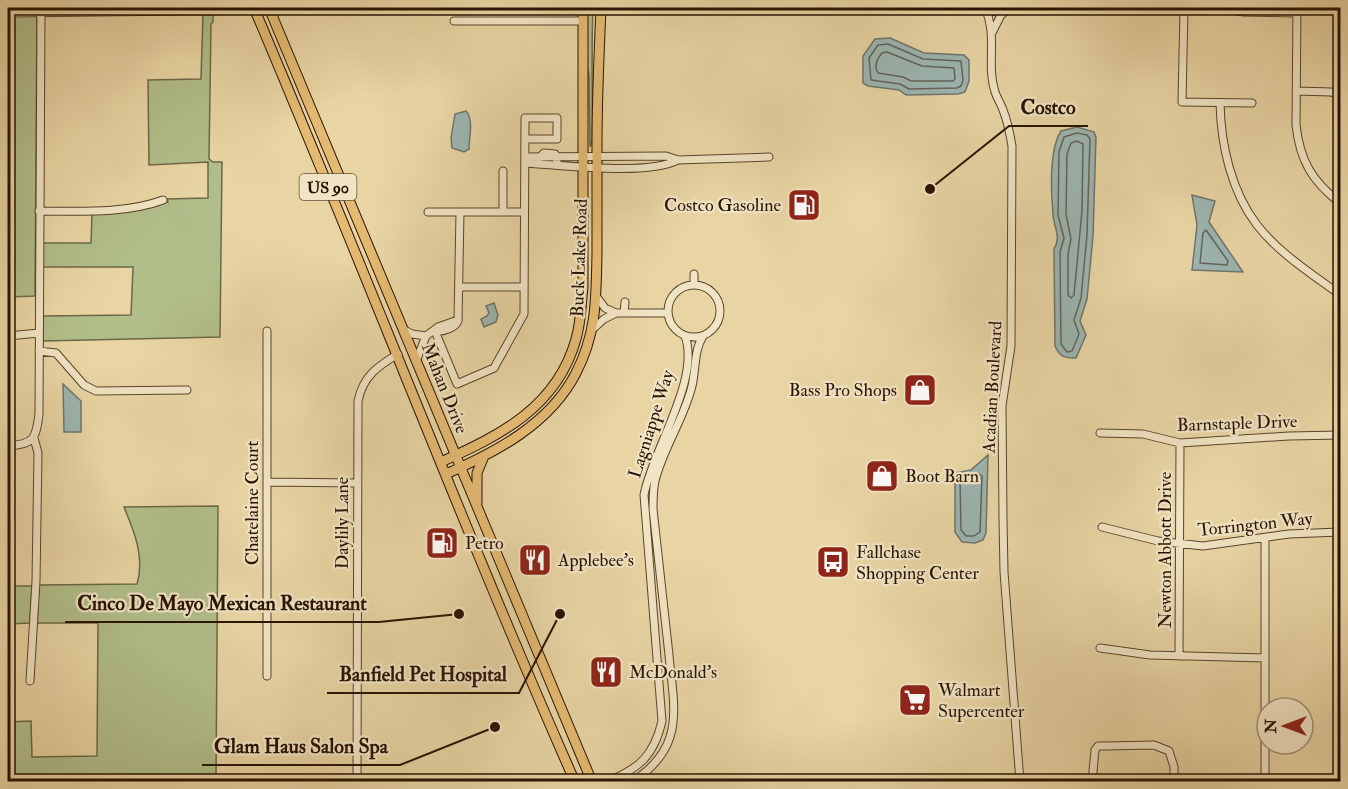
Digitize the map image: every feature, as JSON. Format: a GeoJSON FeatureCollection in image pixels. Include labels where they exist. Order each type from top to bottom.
{"type":"FeatureCollection","features":[{"type":"Feature","properties":{"kind":"main road","name":"Buck Lake Road"},"geometry":{"type":"LineString","coordinates":[[441,462],[499,434],[536,407],[547,395],[576,341],[583,288],[583,8]]}},
{"type":"Feature","properties":{"kind":"main road"},"geometry":{"type":"LineString","coordinates":[[595,8],[592,58],[597,69]]}},
{"type":"Feature","properties":{"kind":"main road","name":"Buck Lake Road"},"geometry":{"type":"LineString","coordinates":[[446,474],[520,435],[542,417],[576,374],[592,329],[596,296],[597,69],[601,8]]}},
{"type":"Feature","properties":{"kind":"main road"},"geometry":{"type":"LineString","coordinates":[[599,42],[605,30],[606,8]]}},
{"type":"Feature","properties":{"kind":"main road","name":"Mahan Drive"},"geometry":{"type":"LineString","coordinates":[[254,9],[575,782]]}},
{"type":"Feature","properties":{"kind":"main road","name":"Mahan Drive"},"geometry":{"type":"LineString","coordinates":[[269,9],[592,782]]}},
{"type":"Feature","properties":{"kind":"main road"},"geometry":{"type":"LineString","coordinates":[[358,259],[366,260],[379,272]]}},
{"type":"Feature","properties":{"kind":"main road"},"geometry":{"type":"LineString","coordinates":[[477,509],[477,473],[484,456]]}},
{"type":"Feature","properties":{"kind":"main road"},"geometry":{"type":"LineString","coordinates":[[520,652],[526,651],[540,658]]}},
{"type":"Feature","properties":{"kind":"street"},"geometry":{"type":"LineString","coordinates":[[984,8],[996,12],[1009,8]]}},
{"type":"Feature","properties":{"kind":"street","name":"Acadian Boulevard"},"geometry":{"type":"LineString","coordinates":[[984,8],[990,20],[992,33],[995,92],[1010,130],[1012,146],[1011,346],[1002,406],[1003,519],[1005,584],[1020,782]]}},
{"type":"Feature","properties":{"kind":"street"},"geometry":{"type":"LineString","coordinates":[[992,33],[1001,15],[1009,8]]}},
{"type":"Feature","properties":{"kind":"street"},"geometry":{"type":"LineString","coordinates":[[1184,8],[1182,102],[1252,103]]}},
{"type":"Feature","properties":{"kind":"street"},"geometry":{"type":"LineString","coordinates":[[1219,8],[1244,12],[1297,10],[1296,125],[1298,144],[1307,168],[1322,188],[1341,203]]}},
{"type":"Feature","properties":{"kind":"street"},"geometry":{"type":"LineString","coordinates":[[8,13],[269,9]]}},
{"type":"Feature","properties":{"kind":"street"},"geometry":{"type":"LineString","coordinates":[[8,446],[26,444],[34,438],[39,414],[41,13]]}},
{"type":"Feature","properties":{"kind":"street"},"geometry":{"type":"LineString","coordinates":[[454,21],[583,21]]}},
{"type":"Feature","properties":{"kind":"street"},"geometry":{"type":"LineString","coordinates":[[1297,91],[1331,92],[1341,95]]}},
{"type":"Feature","properties":{"kind":"street"},"geometry":{"type":"LineString","coordinates":[[1220,103],[1221,132],[1226,153],[1244,202],[1257,225],[1276,245],[1335,291]]}},
{"type":"Feature","properties":{"kind":"street"},"geometry":{"type":"LineString","coordinates":[[435,331],[457,384],[494,368],[524,314],[525,118],[557,118],[557,138],[525,139]]}},
{"type":"Feature","properties":{"kind":"street"},"geometry":{"type":"LineString","coordinates":[[525,160],[557,161],[584,156],[666,156],[678,160],[769,156]]}},
{"type":"Feature","properties":{"kind":"street"},"geometry":{"type":"LineString","coordinates":[[525,160],[539,158],[584,167],[645,168],[668,165],[678,160]]}},
{"type":"Feature","properties":{"kind":"street"},"geometry":{"type":"LineString","coordinates":[[503,171],[503,212]]}},
{"type":"Feature","properties":{"kind":"street"},"geometry":{"type":"LineString","coordinates":[[39,211],[97,211],[151,204],[163,200]]}},
{"type":"Feature","properties":{"kind":"street"},"geometry":{"type":"LineString","coordinates":[[428,212],[524,212]]}},
{"type":"Feature","properties":{"kind":"street"},"geometry":{"type":"LineString","coordinates":[[404,330],[426,336],[457,324],[460,212]]}},
{"type":"Feature","properties":{"kind":"street"},"geometry":{"type":"LineString","coordinates":[[694,274],[694,285]]}},
{"type":"Feature","properties":{"kind":"street"},"geometry":{"type":"LineString","coordinates":[[694,285],[703,286],[711,291],[720,306],[720,315],[711,331],[694,338],[677,332],[671,325],[668,313],[672,297],[678,290],[694,285]]}},
{"type":"Feature","properties":{"kind":"street"},"geometry":{"type":"LineString","coordinates":[[459,287],[524,287]]}},
{"type":"Feature","properties":{"kind":"street"},"geometry":{"type":"LineString","coordinates":[[596,296],[604,308],[616,313],[668,313]]}},
{"type":"Feature","properties":{"kind":"street"},"geometry":{"type":"LineString","coordinates":[[624,313],[625,302]]}},
{"type":"Feature","properties":{"kind":"street"},"geometry":{"type":"LineString","coordinates":[[592,329],[616,313]]}},
{"type":"Feature","properties":{"kind":"street","name":"Chatelaine Court"},"geometry":{"type":"LineString","coordinates":[[267,331],[267,676]]}},
{"type":"Feature","properties":{"kind":"street"},"geometry":{"type":"LineString","coordinates":[[8,336],[39,333]]}},
{"type":"Feature","properties":{"kind":"street"},"geometry":{"type":"LineString","coordinates":[[416,363],[426,336]]}},
{"type":"Feature","properties":{"kind":"street","name":"Lagniappe Way"},"geometry":{"type":"LineString","coordinates":[[606,782],[641,764],[658,737],[662,721],[644,508],[650,487],[652,465],[680,397],[687,360],[688,345],[685,336]]}},
{"type":"Feature","properties":{"kind":"street","name":"Lagniappe Way"},"geometry":{"type":"LineString","coordinates":[[632,782],[654,764],[670,738],[673,700],[650,487],[688,399],[698,343],[703,336]]}},
{"type":"Feature","properties":{"kind":"street"},"geometry":{"type":"LineString","coordinates":[[39,351],[56,353],[84,385],[96,391],[187,390]]}},
{"type":"Feature","properties":{"kind":"street","name":"Daylily Lane"},"geometry":{"type":"LineString","coordinates":[[357,782],[357,417],[360,388],[374,369],[398,354]]}},
{"type":"Feature","properties":{"kind":"street"},"geometry":{"type":"LineString","coordinates":[[680,397],[698,402]]}},
{"type":"Feature","properties":{"kind":"street","name":"Barnstaple Drive"},"geometry":{"type":"LineString","coordinates":[[1100,433],[1143,434],[1180,443],[1341,435]]}},
{"type":"Feature","properties":{"kind":"street"},"geometry":{"type":"LineString","coordinates":[[30,681],[35,591],[38,453],[34,438]]}},
{"type":"Feature","properties":{"kind":"street","name":"Newton Abbott Drive"},"geometry":{"type":"LineString","coordinates":[[1179,656],[1180,443]]}},
{"type":"Feature","properties":{"kind":"street"},"geometry":{"type":"LineString","coordinates":[[267,482],[357,483]]}},
{"type":"Feature","properties":{"kind":"street","name":"Torrington Way"},"geometry":{"type":"LineString","coordinates":[[1102,527],[1158,541],[1203,546],[1312,532],[1341,532]]}},
{"type":"Feature","properties":{"kind":"street"},"geometry":{"type":"LineString","coordinates":[[1265,782],[1266,538]]}},
{"type":"Feature","properties":{"kind":"street"},"geometry":{"type":"LineString","coordinates":[[649,561],[658,560]]}},
{"type":"Feature","properties":{"kind":"street"},"geometry":{"type":"LineString","coordinates":[[656,635],[667,634]]}},
{"type":"Feature","properties":{"kind":"street"},"geometry":{"type":"LineString","coordinates":[[1100,648],[1179,656],[1265,658]]}},
{"type":"Feature","properties":{"kind":"street"},"geometry":{"type":"LineString","coordinates":[[1092,782],[1092,748],[1154,745],[1172,749],[1174,782]]}},
{"type":"Feature","properties":{"kind":"green space"},"geometry":{"type":"Polygon","coordinates":[[[8,8],[154,8],[8,9],[8,8]]]}},
{"type":"Feature","properties":{"kind":"green space"},"geometry":{"type":"Polygon","coordinates":[[[587,8],[593,8],[592,142],[590,147],[589,75],[586,61],[587,8]]]}},
{"type":"Feature","properties":{"kind":"green space"},"geometry":{"type":"Polygon","coordinates":[[[203,15],[213,15],[209,159],[213,162],[222,162],[220,337],[43,341],[43,316],[131,315],[133,267],[43,267],[43,243],[91,243],[92,214],[152,207],[168,202],[167,199],[208,198],[208,162],[149,165],[148,80],[201,79],[203,15]]]}},
{"type":"Feature","properties":{"kind":"green space"},"geometry":{"type":"Polygon","coordinates":[[[8,16],[37,16],[35,296],[8,297],[8,16]]]}},
{"type":"Feature","properties":{"kind":"green space"},"geometry":{"type":"Polygon","coordinates":[[[218,506],[216,781],[8,781],[8,722],[31,721],[32,757],[97,756],[98,623],[37,623],[39,585],[137,584],[139,554],[135,535],[124,507],[218,506]]]}},
{"type":"Feature","properties":{"kind":"green space"},"geometry":{"type":"Polygon","coordinates":[[[8,586],[32,586],[30,623],[8,624],[8,586]]]}},
{"type":"Feature","properties":{"kind":"water"},"geometry":{"type":"Polygon","coordinates":[[[890,38],[924,53],[964,55],[969,60],[969,81],[965,92],[906,95],[899,90],[868,86],[863,83],[863,56],[875,39],[890,38]]]}},
{"type":"Feature","properties":{"kind":"water"},"geometry":{"type":"Polygon","coordinates":[[[466,111],[470,119],[470,129],[469,149],[464,152],[452,148],[451,138],[455,114],[466,111]]]}},
{"type":"Feature","properties":{"kind":"water"},"geometry":{"type":"Polygon","coordinates":[[[1077,127],[1094,132],[1096,137],[1093,236],[1087,299],[1080,321],[1086,335],[1076,358],[1068,358],[1059,353],[1055,346],[1054,249],[1057,236],[1053,218],[1051,182],[1057,139],[1061,131],[1077,127]]]}},
{"type":"Feature","properties":{"kind":"water"},"geometry":{"type":"Polygon","coordinates":[[[1192,195],[1215,201],[1209,222],[1243,272],[1192,270],[1197,225],[1192,195]]]}},
{"type":"Feature","properties":{"kind":"water"},"geometry":{"type":"Polygon","coordinates":[[[494,303],[498,315],[496,322],[484,327],[481,319],[489,313],[486,306],[494,303]]]}},
{"type":"Feature","properties":{"kind":"water"},"geometry":{"type":"Polygon","coordinates":[[[63,384],[81,401],[81,432],[64,432],[63,384]]]}},
{"type":"Feature","properties":{"kind":"water"},"geometry":{"type":"Polygon","coordinates":[[[988,455],[986,533],[983,540],[975,543],[962,542],[955,532],[955,473],[971,470],[988,455]]]}},
{"type":"Feature","properties":{"kind":"place","name":"Costco"},"geometry":{"type":"Point","coordinates":[930,189]}},
{"type":"Feature","properties":{"kind":"place","name":"Costco Gasoline"},"geometry":{"type":"Point","coordinates":[804,205]}},
{"type":"Feature","properties":{"kind":"place","name":"Bass Pro Shops"},"geometry":{"type":"Point","coordinates":[920,390]}},
{"type":"Feature","properties":{"kind":"place","name":"Boot Barn"},"geometry":{"type":"Point","coordinates":[882,476]}},
{"type":"Feature","properties":{"kind":"place","name":"Petro"},"geometry":{"type":"Point","coordinates":[442,543]}},
{"type":"Feature","properties":{"kind":"place","name":"Applebee's"},"geometry":{"type":"Point","coordinates":[535,560]}},
{"type":"Feature","properties":{"kind":"place","name":"Fallchase Shopping Center"},"geometry":{"type":"Point","coordinates":[833,562]}},
{"type":"Feature","properties":{"kind":"place","name":"Cinco De Mayo Mexican Restaurant"},"geometry":{"type":"Point","coordinates":[459,614]}},
{"type":"Feature","properties":{"kind":"place","name":"Banfield Pet Hospital"},"geometry":{"type":"Point","coordinates":[560,614]}},
{"type":"Feature","properties":{"kind":"place","name":"McDonald's"},"geometry":{"type":"Point","coordinates":[606,672]}},
{"type":"Feature","properties":{"kind":"place","name":"Walmart Supercenter"},"geometry":{"type":"Point","coordinates":[915,700]}},
{"type":"Feature","properties":{"kind":"place","name":"Glam Haus Salon Spa"},"geometry":{"type":"Point","coordinates":[495,727]}}]}
